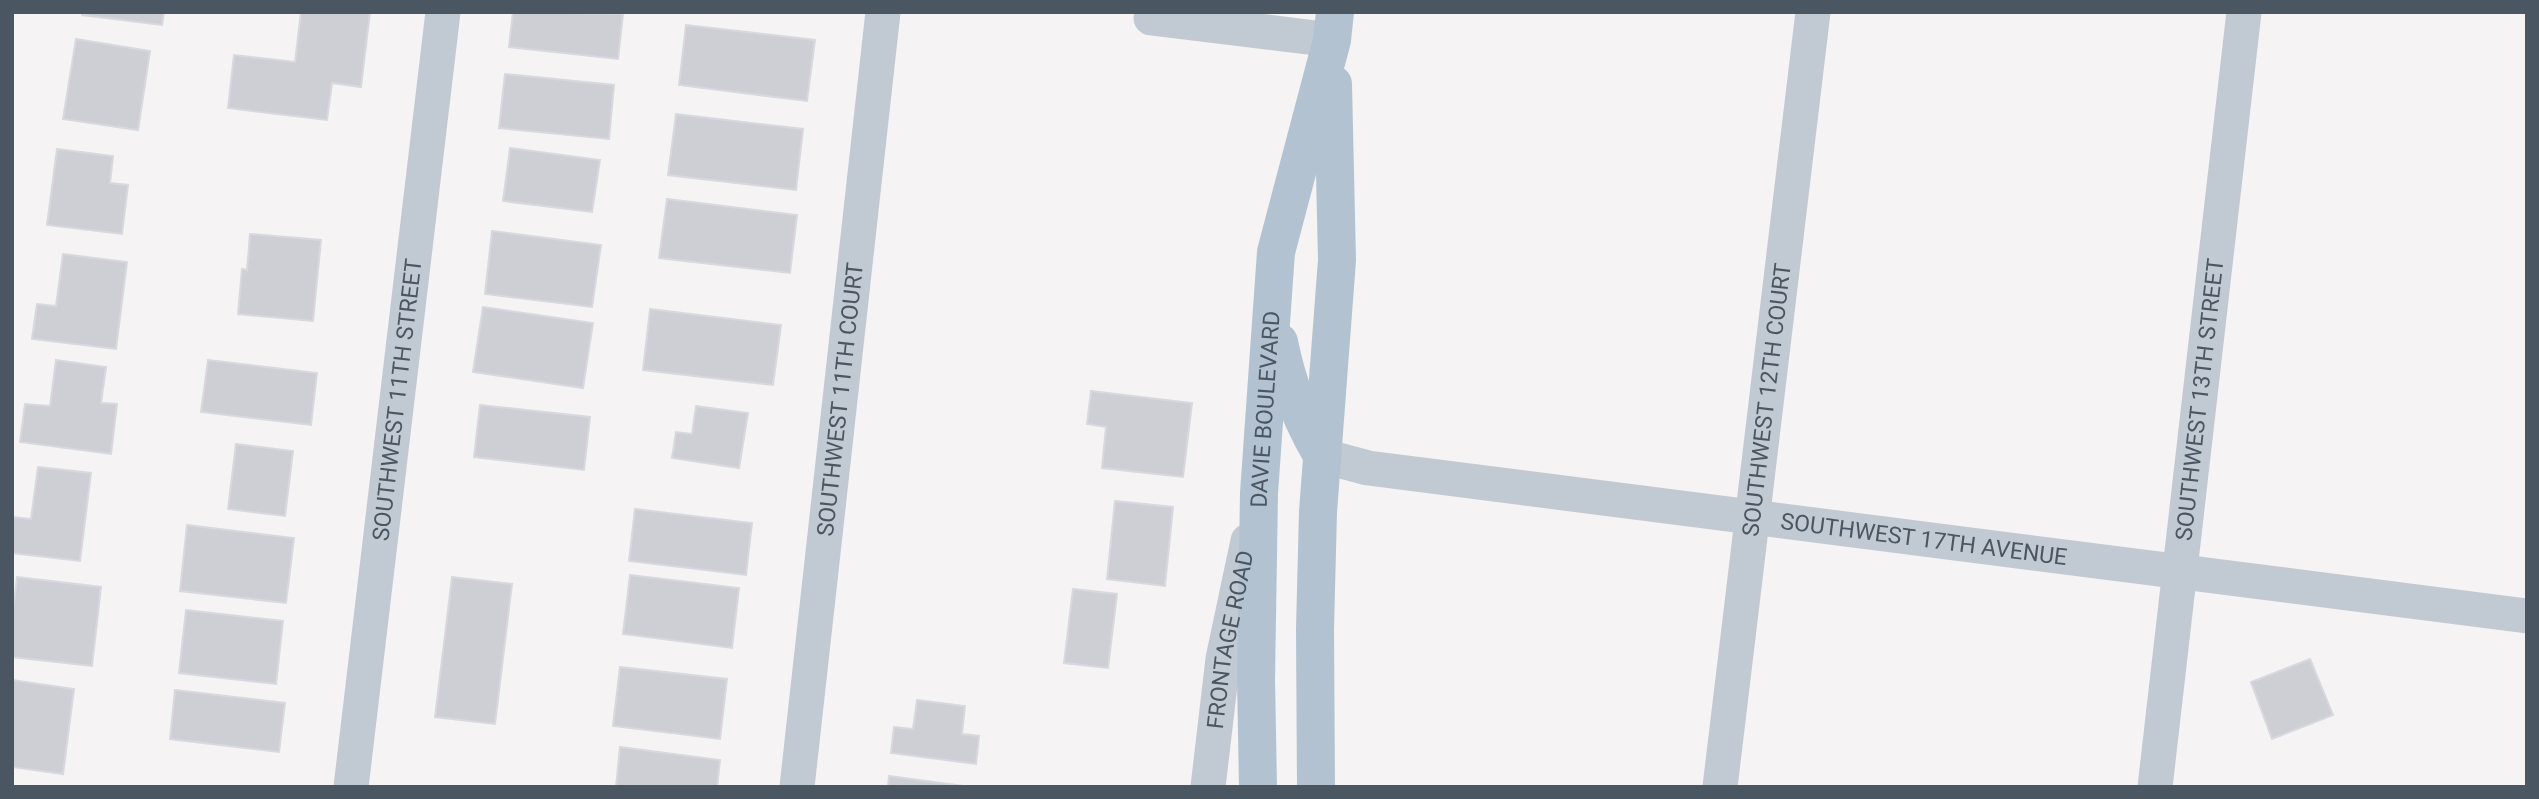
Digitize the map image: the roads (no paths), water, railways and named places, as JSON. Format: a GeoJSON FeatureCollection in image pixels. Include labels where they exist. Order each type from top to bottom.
{"type":"FeatureCollection","features":[{"type":"Feature","properties":{"kind":"main road","name":"DAVIE BOULEVARD"},"geometry":{"type":"LineString","coordinates":[[1258,787],[1255,678],[1258,493],[1276,252],[1334,26]]}},
{"type":"Feature","properties":{"kind":"main road"},"geometry":{"type":"LineString","coordinates":[[1316,787],[1315,616],[1318,512],[1337,260],[1334,26]]}},
{"type":"Feature","properties":{"kind":"main road"},"geometry":{"type":"LineString","coordinates":[[1271,305],[1288,381],[1309,434],[1323,456]]}},
{"type":"Feature","properties":{"kind":"street","name":"SOUTHWEST 11TH STREET"},"geometry":{"type":"LineString","coordinates":[[351,787],[443,12]]}},
{"type":"Feature","properties":{"kind":"street","name":"SOUTHWEST 11TH COURT"},"geometry":{"type":"LineString","coordinates":[[797,787],[883,12]]}},
{"type":"Feature","properties":{"kind":"street","name":"SOUTHWEST 12TH COURT"},"geometry":{"type":"LineString","coordinates":[[1720,787],[1813,12]]}},
{"type":"Feature","properties":{"kind":"street","name":"SOUTHWEST 13TH STREET"},"geometry":{"type":"LineString","coordinates":[[2155,787],[2244,12]]}},
{"type":"Feature","properties":{"kind":"street"},"geometry":{"type":"LineString","coordinates":[[1151,18],[1334,26]]}},
{"type":"Feature","properties":{"kind":"street","name":"SOUTHWEST 17TH AVENUE"},"geometry":{"type":"LineString","coordinates":[[1323,456],[1368,468],[2527,615]]}},
{"type":"Feature","properties":{"kind":"street","name":"FRONTAGE ROAD"},"geometry":{"type":"LineString","coordinates":[[1208,787],[1223,659],[1258,493]]}}]}
